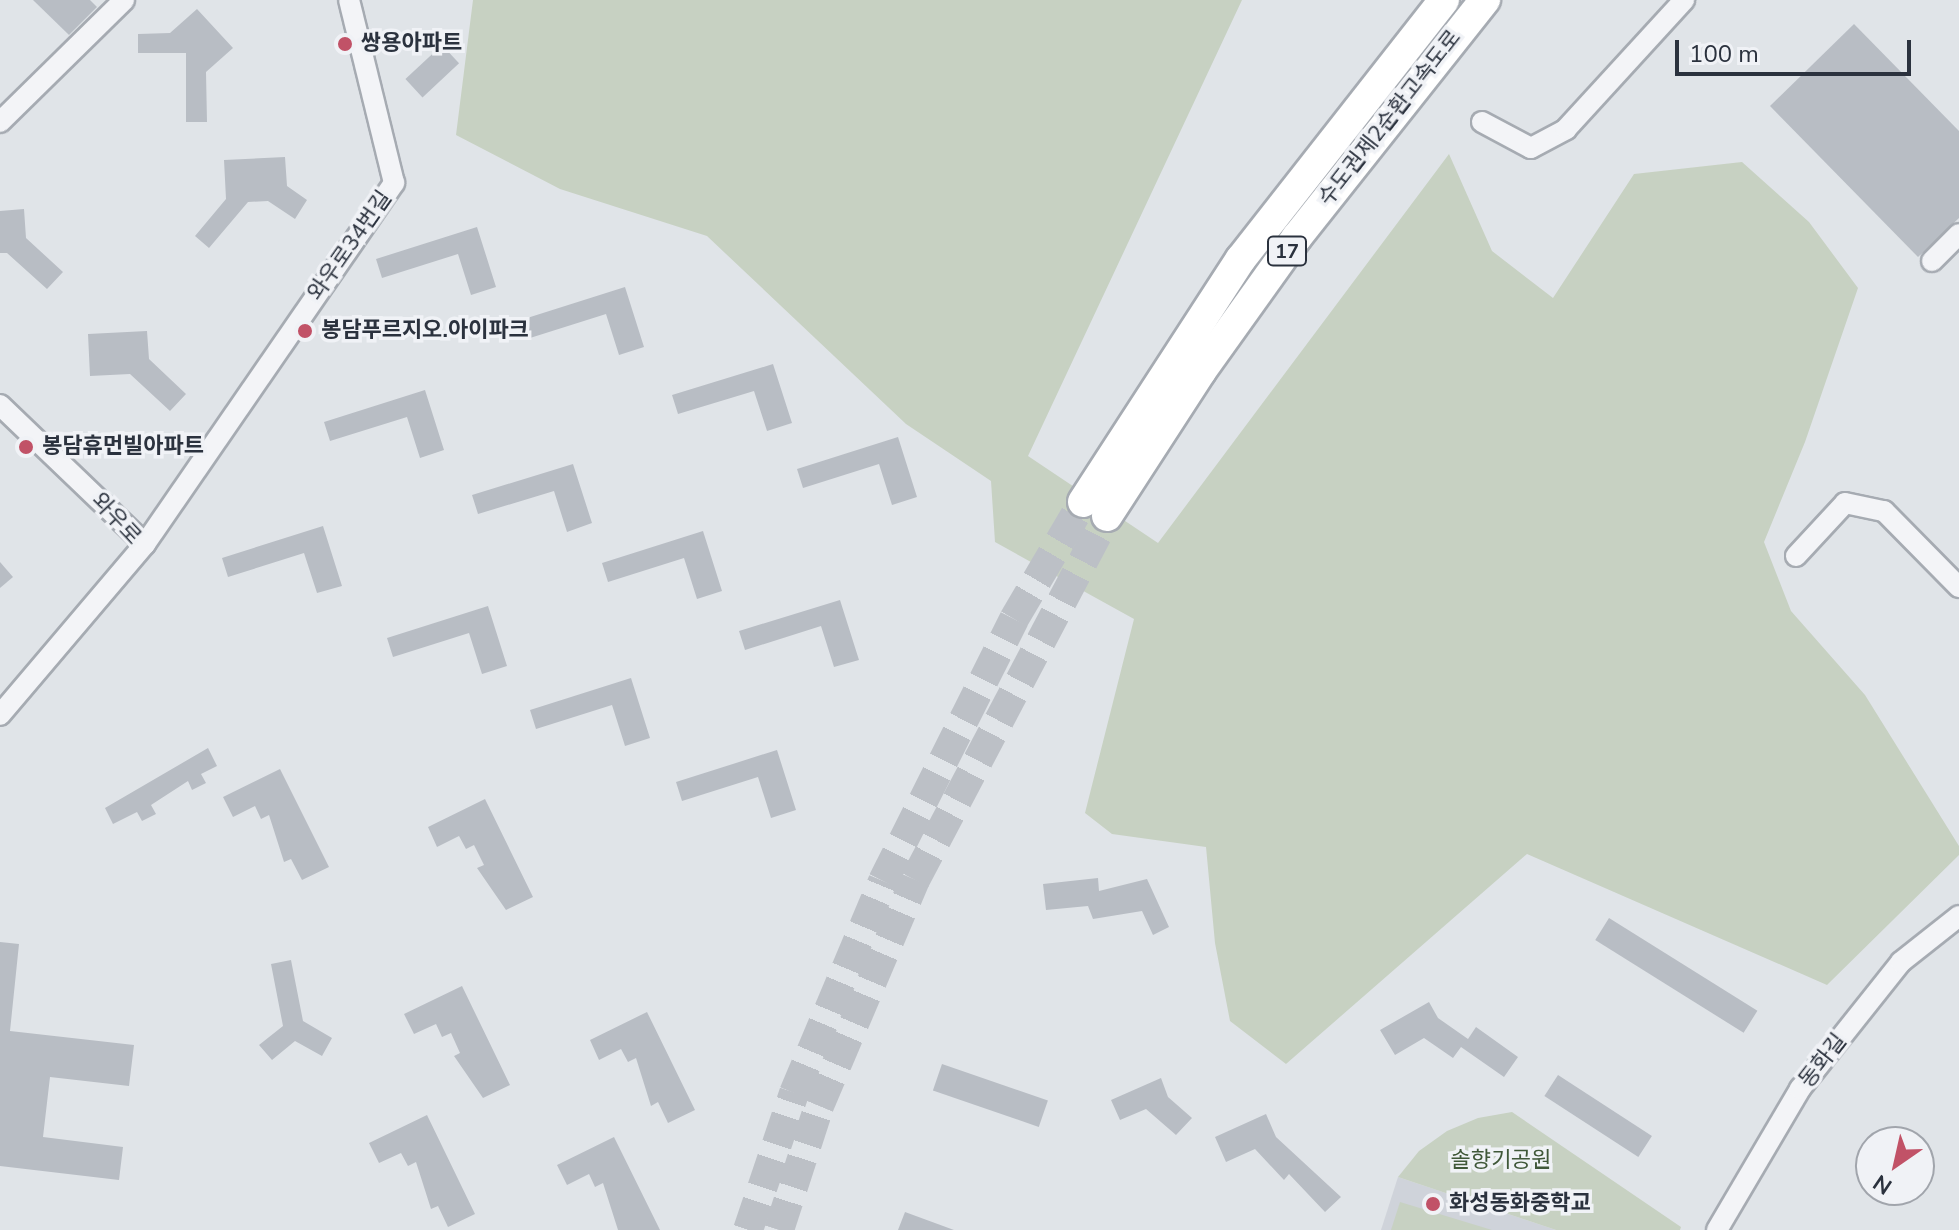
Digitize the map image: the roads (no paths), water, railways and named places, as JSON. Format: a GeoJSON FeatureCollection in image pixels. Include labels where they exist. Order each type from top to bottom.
{"type":"FeatureCollection","features":[{"type":"Feature","properties":{"kind":"highway","name":"수도권제2순환고속도로"},"geometry":{"type":"LineString","coordinates":[[1444,0],[1392,62],[1241,259],[1095,509],[1201,371],[1297,237],[1485,0]]}},
{"type":"Feature","properties":{"kind":"street"},"geometry":{"type":"LineString","coordinates":[[0,122],[124,0]]}},
{"type":"Feature","properties":{"kind":"street","name":"와우로34번길"},"geometry":{"type":"LineString","coordinates":[[145,544],[394,183],[349,0]]}},
{"type":"Feature","properties":{"kind":"street"},"geometry":{"type":"LineString","coordinates":[[1392,62],[1429,0]]}},
{"type":"Feature","properties":{"kind":"street"},"geometry":{"type":"LineString","coordinates":[[1482,122],[1531,148],[1566,129],[1684,0]]}},
{"type":"Feature","properties":{"kind":"street"},"geometry":{"type":"LineString","coordinates":[[1932,261],[1959,234]]}},
{"type":"Feature","properties":{"kind":"street","name":"와우로"},"geometry":{"type":"LineString","coordinates":[[0,405],[145,544],[0,713]]}},
{"type":"Feature","properties":{"kind":"street"},"geometry":{"type":"LineString","coordinates":[[1796,556],[1845,503],[1884,511],[1959,587]]}},
{"type":"Feature","properties":{"kind":"street","name":"동화길"},"geometry":{"type":"LineString","coordinates":[[1717,1230],[1800,1089],[1901,962],[1959,916]]}},
{"type":"Feature","properties":{"kind":"tunnel"},"geometry":{"type":"LineString","coordinates":[[748,1230],[794,1093],[883,881],[1014,619],[1083,502]]}},
{"type":"Feature","properties":{"kind":"tunnel"},"geometry":{"type":"LineString","coordinates":[[779,1230],[819,1106],[915,880],[1107,516]]}},
{"type":"Feature","properties":{"kind":"place","name":"쌍용아파트"},"geometry":{"type":"Point","coordinates":[345,44]}},
{"type":"Feature","properties":{"kind":"place","name":"봉담푸르지오.아이파크"},"geometry":{"type":"Point","coordinates":[305,331]}},
{"type":"Feature","properties":{"kind":"place","name":"봉담휴먼빌아파트"},"geometry":{"type":"Point","coordinates":[26,447]}},
{"type":"Feature","properties":{"kind":"place","name":"화성동화중학교"},"geometry":{"type":"Point","coordinates":[1433,1204]}},
{"type":"Feature","properties":{"kind":"park label","name":"솔향기공원"},"geometry":{"type":"Point","coordinates":[1501,1161]}}]}
